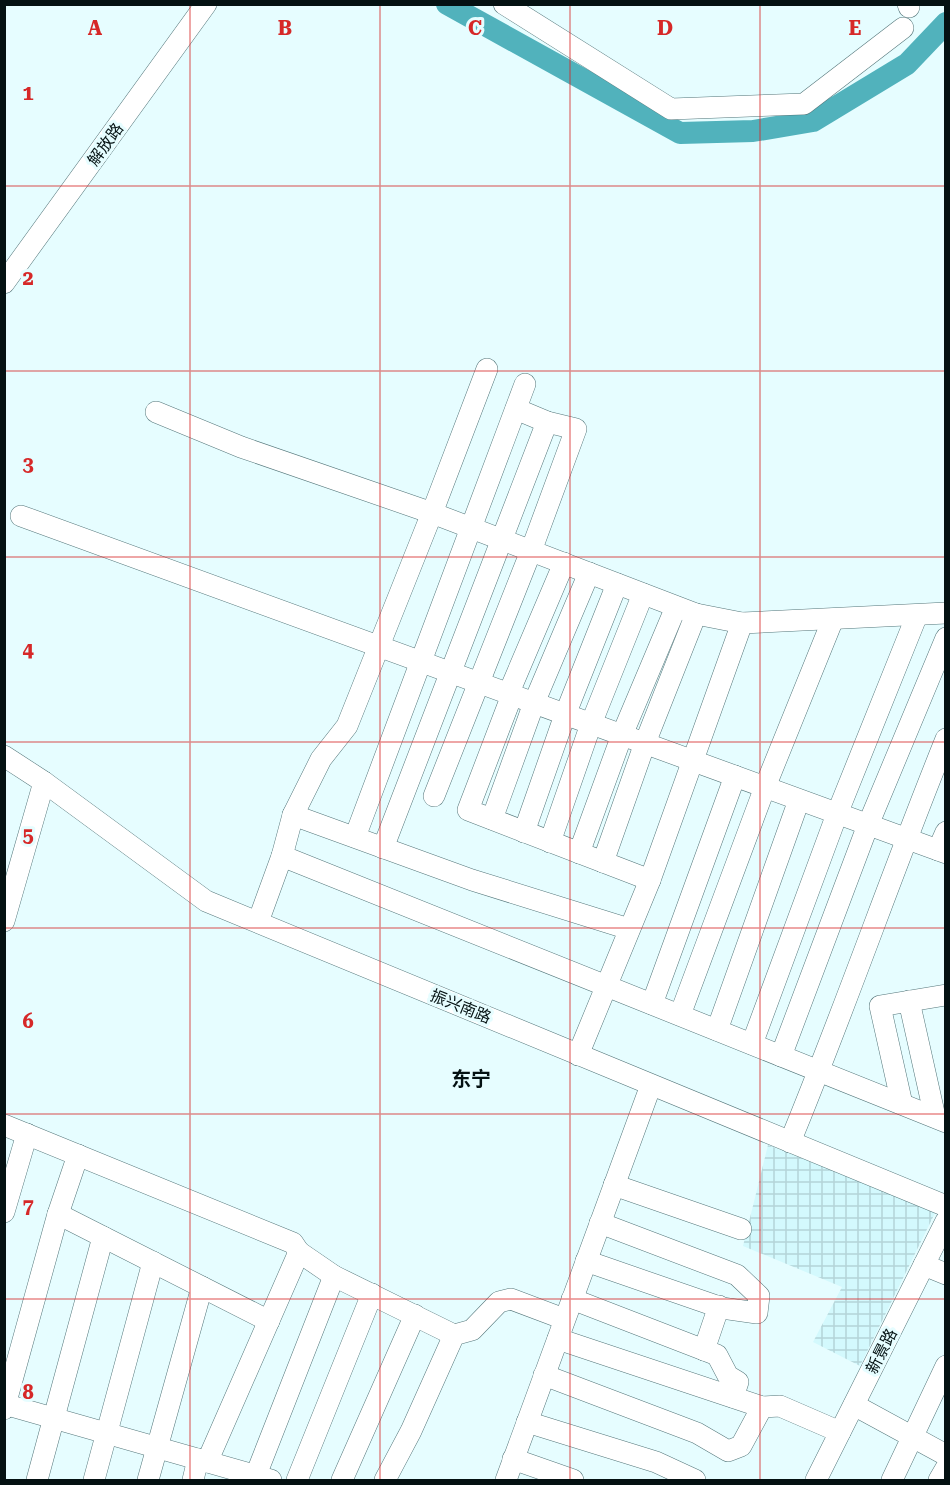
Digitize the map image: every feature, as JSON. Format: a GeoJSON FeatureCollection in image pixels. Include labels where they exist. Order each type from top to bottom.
{"type":"FeatureCollection","features":[{"type":"Feature","properties":{"kind":"street","name":"解放路"},"geometry":{"type":"LineString","coordinates":[[4,283],[206,4]]}},
{"type":"Feature","properties":{"kind":"street"},"geometry":{"type":"LineString","coordinates":[[504,4],[671,109],[804,104],[903,28]]}},
{"type":"Feature","properties":{"kind":"street"},"geometry":{"type":"LineString","coordinates":[[258,922],[282,856],[293,814],[321,759],[347,726],[487,369]]}},
{"type":"Feature","properties":{"kind":"street"},"geometry":{"type":"LineString","coordinates":[[355,837],[525,384]]}},
{"type":"Feature","properties":{"kind":"street"},"geometry":{"type":"LineString","coordinates":[[434,796],[531,551],[576,429],[547,422],[516,409]]}},
{"type":"Feature","properties":{"kind":"street"},"geometry":{"type":"LineString","coordinates":[[156,412],[241,447],[432,513],[696,614],[742,624],[945,613]]}},
{"type":"Feature","properties":{"kind":"street"},"geometry":{"type":"LineString","coordinates":[[383,848],[547,422]]}},
{"type":"Feature","properties":{"kind":"street"},"geometry":{"type":"LineString","coordinates":[[21,516],[837,814],[906,838],[943,845]]}},
{"type":"Feature","properties":{"kind":"street"},"geometry":{"type":"LineString","coordinates":[[564,563],[510,690],[512,695],[468,810],[650,880]]}},
{"type":"Feature","properties":{"kind":"street"},"geometry":{"type":"LineString","coordinates":[[492,819],[534,703],[589,573]]}},
{"type":"Feature","properties":{"kind":"street"},"geometry":{"type":"LineString","coordinates":[[524,832],[565,715],[617,584]]}},
{"type":"Feature","properties":{"kind":"street"},"geometry":{"type":"LineString","coordinates":[[550,842],[591,724],[643,594]]}},
{"type":"Feature","properties":{"kind":"street"},"geometry":{"type":"LineString","coordinates":[[579,853],[622,735],[676,607]]}},
{"type":"Feature","properties":{"kind":"street"},"geometry":{"type":"LineString","coordinates":[[603,862],[645,743],[696,614]]}},
{"type":"Feature","properties":{"kind":"street"},"geometry":{"type":"LineString","coordinates":[[752,1044],[837,814],[917,615]]}},
{"type":"Feature","properties":{"kind":"street"},"geometry":{"type":"LineString","coordinates":[[680,1015],[765,787],[833,619]]}},
{"type":"Feature","properties":{"kind":"street"},"geometry":{"type":"LineString","coordinates":[[578,1055],[650,880],[742,624]]}},
{"type":"Feature","properties":{"kind":"street"},"geometry":{"type":"LineString","coordinates":[[781,1056],[868,825],[945,638]]}},
{"type":"Feature","properties":{"kind":"street"},"geometry":{"type":"LineString","coordinates":[[790,1142],[820,1071],[945,739]]}},
{"type":"Feature","properties":{"kind":"street","name":"振兴南路"},"geometry":{"type":"LineString","coordinates":[[4,756],[44,782],[206,901],[945,1206]]}},
{"type":"Feature","properties":{"kind":"street"},"geometry":{"type":"LineString","coordinates":[[652,1004],[735,776]]}},
{"type":"Feature","properties":{"kind":"street"},"geometry":{"type":"LineString","coordinates":[[6,909],[44,782]]}},
{"type":"Feature","properties":{"kind":"street"},"geometry":{"type":"LineString","coordinates":[[717,1030],[799,800]]}},
{"type":"Feature","properties":{"kind":"street"},"geometry":{"type":"LineString","coordinates":[[293,814],[472,880],[629,929]]}},
{"type":"Feature","properties":{"kind":"street"},"geometry":{"type":"LineString","coordinates":[[282,856],[940,1119]]}},
{"type":"Feature","properties":{"kind":"street"},"geometry":{"type":"LineString","coordinates":[[902,1104],[880,1006],[909,1001],[945,999]]}},
{"type":"Feature","properties":{"kind":"street"},"geometry":{"type":"LineString","coordinates":[[909,1001],[940,1119]]}},
{"type":"Feature","properties":{"kind":"street"},"geometry":{"type":"LineString","coordinates":[[506,1480],[651,1085]]}},
{"type":"Feature","properties":{"kind":"street"},"geometry":{"type":"LineString","coordinates":[[4,1125],[293,1244],[299,1252],[334,1276],[454,1335],[472,1330],[499,1302],[511,1299],[561,1329],[733,1397],[762,1407],[780,1406],[840,1432]]}},
{"type":"Feature","properties":{"kind":"street"},"geometry":{"type":"LineString","coordinates":[[4,1212],[27,1134]]}},
{"type":"Feature","properties":{"kind":"street"},"geometry":{"type":"LineString","coordinates":[[78,1155],[58,1214],[5,1406],[260,1479],[334,1276]]}},
{"type":"Feature","properties":{"kind":"street"},"geometry":{"type":"LineString","coordinates":[[614,1185],[741,1229]]}},
{"type":"Feature","properties":{"kind":"street"},"geometry":{"type":"LineString","coordinates":[[58,1214],[269,1321]]}},
{"type":"Feature","properties":{"kind":"street","name":"新景路"},"geometry":{"type":"LineString","coordinates":[[816,1480],[945,1221]]}},
{"type":"Feature","properties":{"kind":"street"},"geometry":{"type":"LineString","coordinates":[[586,1262],[719,1306],[757,1313],[759,1296],[737,1275],[600,1223]]}},
{"type":"Feature","properties":{"kind":"street"},"geometry":{"type":"LineString","coordinates":[[37,1480],[103,1237]]}},
{"type":"Feature","properties":{"kind":"street"},"geometry":{"type":"LineString","coordinates":[[193,1480],[269,1321],[299,1252]]}},
{"type":"Feature","properties":{"kind":"street"},"geometry":{"type":"LineString","coordinates":[[94,1480],[153,1262]]}},
{"type":"Feature","properties":{"kind":"street"},"geometry":{"type":"LineString","coordinates":[[924,1265],[945,1274]]}},
{"type":"Feature","properties":{"kind":"street"},"geometry":{"type":"LineString","coordinates":[[148,1480],[202,1287]]}},
{"type":"Feature","properties":{"kind":"street"},"geometry":{"type":"LineString","coordinates":[[297,1480],[372,1294]]}},
{"type":"Feature","properties":{"kind":"street"},"geometry":{"type":"LineString","coordinates":[[573,1299],[717,1355],[728,1376],[738,1382],[733,1397]]}},
{"type":"Feature","properties":{"kind":"street"},"geometry":{"type":"LineString","coordinates":[[704,1350],[719,1306]]}},
{"type":"Feature","properties":{"kind":"street"},"geometry":{"type":"LineString","coordinates":[[342,1480],[415,1315]]}},
{"type":"Feature","properties":{"kind":"street"},"geometry":{"type":"LineString","coordinates":[[385,1480],[411,1431],[454,1335]]}},
{"type":"Feature","properties":{"kind":"street"},"geometry":{"type":"LineString","coordinates":[[891,1480],[945,1366]]}},
{"type":"Feature","properties":{"kind":"street"},"geometry":{"type":"LineString","coordinates":[[544,1375],[697,1433],[728,1451],[741,1446],[762,1407]]}},
{"type":"Feature","properties":{"kind":"street"},"geometry":{"type":"LineString","coordinates":[[854,1405],[945,1455]]}},
{"type":"Feature","properties":{"kind":"street"},"geometry":{"type":"LineString","coordinates":[[527,1422],[656,1462],[695,1480]]}},
{"type":"Feature","properties":{"kind":"street"},"geometry":{"type":"LineString","coordinates":[[513,1459],[573,1480]]}},
{"type":"Feature","properties":{"kind":"street"},"geometry":{"type":"LineString","coordinates":[[939,1480],[945,1468]]}},
{"type":"Feature","properties":{"kind":"shaded area"},"geometry":{"type":"Polygon","coordinates":[[[768,1145],[936,1211],[860,1366],[813,1342],[842,1287],[743,1246],[768,1145]]]}},
{"type":"Feature","properties":{"kind":"waterway"},"geometry":{"type":"LineString","coordinates":[[447,4],[680,133],[753,131],[813,121],[907,64],[946,23]]}},
{"type":"Feature","properties":{"kind":"district","name":"东宁"},"geometry":{"type":"Point","coordinates":[471,1079]}}]}
